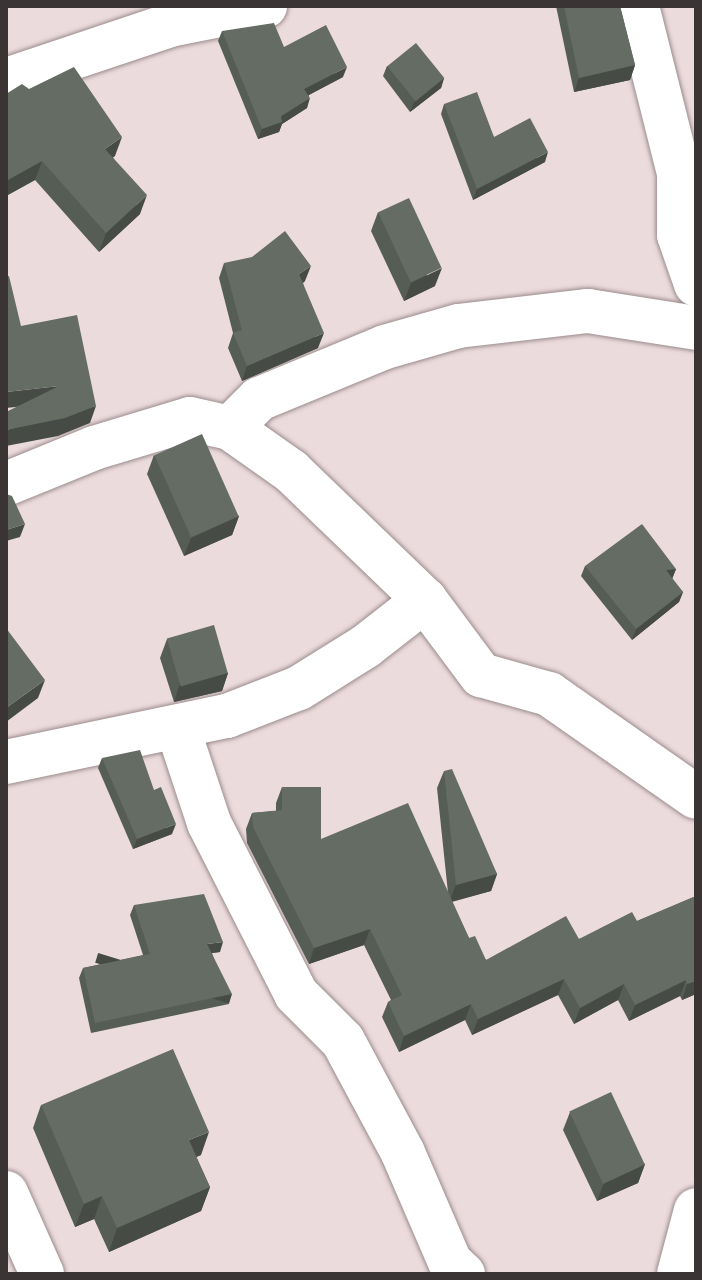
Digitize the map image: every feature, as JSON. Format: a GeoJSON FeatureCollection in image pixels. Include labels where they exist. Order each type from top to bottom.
{"type":"FeatureCollection","features":[{"type":"Feature","properties":{"kind":"street"},"geometry":{"type":"LineString","coordinates":[[6,80],[170,25],[265,6]]}},
{"type":"Feature","properties":{"kind":"street"},"geometry":{"type":"LineString","coordinates":[[637,6],[679,173],[679,235],[696,284]]}},
{"type":"Feature","properties":{"kind":"street"},"geometry":{"type":"LineString","coordinates":[[230,428],[271,393],[385,347],[458,326],[588,311],[696,328]]}},
{"type":"Feature","properties":{"kind":"street"},"geometry":{"type":"LineString","coordinates":[[6,484],[94,448],[190,419],[230,428],[291,471],[425,600],[481,675],[549,694],[696,797]]}},
{"type":"Feature","properties":{"kind":"street"},"geometry":{"type":"LineString","coordinates":[[6,762],[178,729],[299,688],[366,646],[425,600]]}},
{"type":"Feature","properties":{"kind":"street"},"geometry":{"type":"LineString","coordinates":[[178,729],[209,823],[296,994],[343,1041],[403,1153],[450,1262],[463,1274]]}},
{"type":"Feature","properties":{"kind":"street"},"geometry":{"type":"LineString","coordinates":[[6,1193],[42,1274]]}},
{"type":"Feature","properties":{"kind":"street"},"geometry":{"type":"LineString","coordinates":[[679,1274],[696,1210]]}},
{"type":"Feature","properties":{"kind":"building"},"geometry":{"type":"Polygon","coordinates":[[[564,6],[620,6],[635,65],[579,78],[564,6]]]}},
{"type":"Feature","properties":{"kind":"building"},"geometry":{"type":"Polygon","coordinates":[[[274,23],[284,47],[326,25],[347,67],[304,89],[310,98],[281,116],[282,122],[262,129],[222,31],[274,23]]]}},
{"type":"Feature","properties":{"kind":"building"},"geometry":{"type":"Polygon","coordinates":[[[416,43],[444,78],[416,101],[387,66],[416,43]]]}},
{"type":"Feature","properties":{"kind":"building"},"geometry":{"type":"Polygon","coordinates":[[[74,67],[122,137],[105,149],[147,195],[106,233],[42,161],[6,181],[6,94],[22,84],[29,89],[74,67]]]}},
{"type":"Feature","properties":{"kind":"building"},"geometry":{"type":"Polygon","coordinates":[[[477,92],[494,137],[530,118],[548,152],[477,189],[444,104],[477,92]]]}},
{"type":"Feature","properties":{"kind":"building"},"geometry":{"type":"Polygon","coordinates":[[[409,198],[442,268],[411,282],[378,212],[409,198]]]}},
{"type":"Feature","properties":{"kind":"building"},"geometry":{"type":"Polygon","coordinates":[[[285,231],[311,266],[299,274],[324,333],[247,366],[233,333],[242,330],[224,263],[252,257],[285,231]]]}},
{"type":"Feature","properties":{"kind":"building"},"geometry":{"type":"Polygon","coordinates":[[[9,276],[21,326],[77,315],[96,406],[65,418],[6,430],[6,412],[59,386],[6,392],[6,277],[9,276]]]}},
{"type":"Feature","properties":{"kind":"building"},"geometry":{"type":"Polygon","coordinates":[[[202,434],[239,516],[191,537],[154,455],[202,434]]]}},
{"type":"Feature","properties":{"kind":"building"},"geometry":{"type":"Polygon","coordinates":[[[6,494],[12,496],[25,524],[6,530],[6,494]]]}},
{"type":"Feature","properties":{"kind":"building"},"geometry":{"type":"Polygon","coordinates":[[[642,524],[676,569],[666,570],[683,592],[636,629],[585,566],[642,524]]]}},
{"type":"Feature","properties":{"kind":"building"},"geometry":{"type":"Polygon","coordinates":[[[214,625],[228,673],[181,687],[167,639],[214,625]]]}},
{"type":"Feature","properties":{"kind":"building"},"geometry":{"type":"Polygon","coordinates":[[[6,628],[45,680],[6,708],[6,628]]]}},
{"type":"Feature","properties":{"kind":"building"},"geometry":{"type":"Polygon","coordinates":[[[140,750],[154,790],[161,787],[176,824],[137,839],[102,758],[140,750]]]}},
{"type":"Feature","properties":{"kind":"building"},"geometry":{"type":"Polygon","coordinates":[[[452,769],[497,874],[456,885],[444,771],[452,769]]]}},
{"type":"Feature","properties":{"kind":"building"},"geometry":{"type":"Polygon","coordinates":[[[282,787],[321,787],[321,839],[408,803],[469,938],[475,936],[486,960],[566,916],[579,939],[632,912],[637,921],[696,896],[696,981],[687,984],[686,980],[635,1005],[624,984],[580,1008],[564,979],[478,1019],[471,1004],[404,1036],[388,1002],[402,995],[370,929],[314,948],[253,827],[252,813],[282,810],[282,787]]]}},
{"type":"Feature","properties":{"kind":"building"},"geometry":{"type":"Polygon","coordinates":[[[204,894],[223,942],[207,944],[232,994],[95,1023],[83,968],[150,954],[134,905],[204,894]]]}},
{"type":"Feature","properties":{"kind":"building"},"geometry":{"type":"Polygon","coordinates":[[[173,1049],[209,1132],[189,1140],[210,1187],[117,1228],[102,1196],[84,1204],[41,1105],[173,1049]]]}},
{"type":"Feature","properties":{"kind":"building"},"geometry":{"type":"Polygon","coordinates":[[[611,1092],[645,1165],[603,1184],[569,1111],[611,1092]]]}}]}
